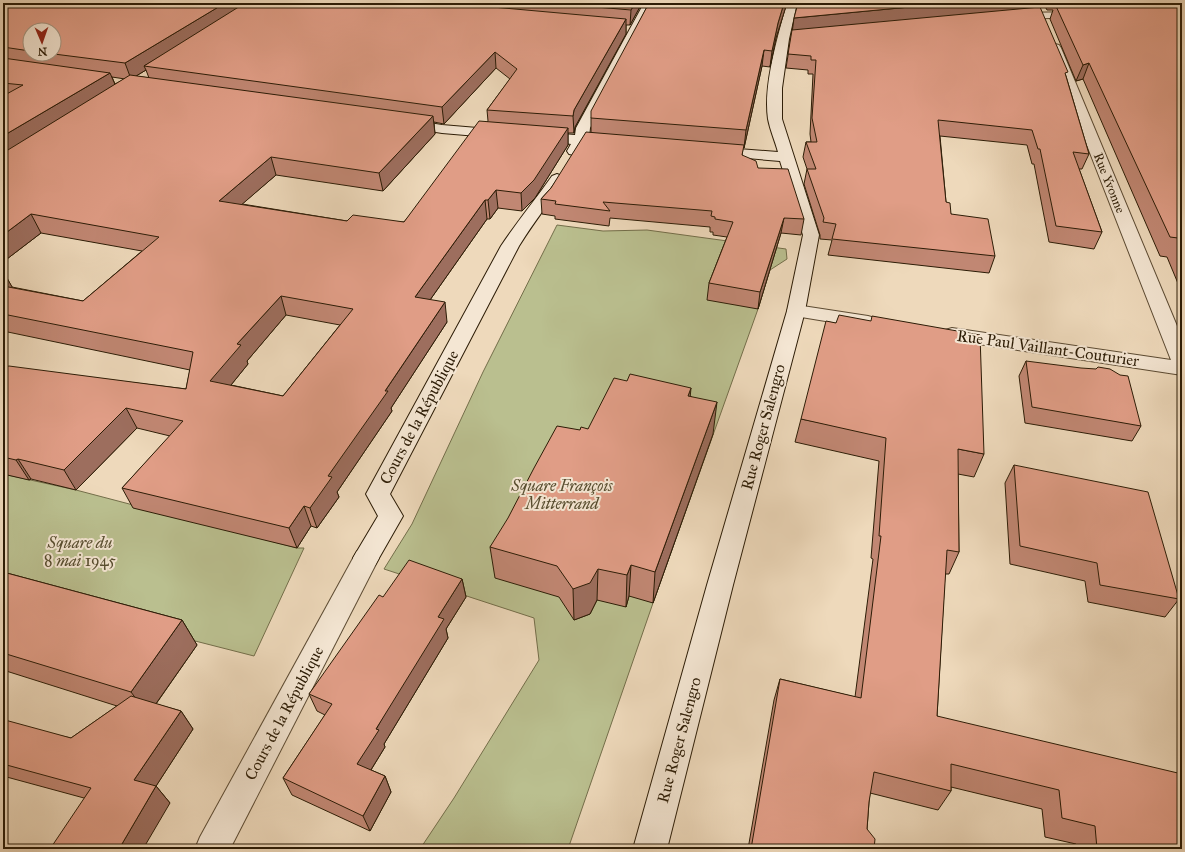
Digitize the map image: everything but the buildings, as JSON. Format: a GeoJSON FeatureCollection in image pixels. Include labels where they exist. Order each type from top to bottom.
{"type":"FeatureCollection","features":[{"type":"Feature","properties":{"kind":"street"},"geometry":{"type":"LineString","coordinates":[[581,140],[583,128],[630,30],[649,3]]}},
{"type":"Feature","properties":{"kind":"street","name":"Rue Roger Salengro"},"geometry":{"type":"LineString","coordinates":[[650,849],[720,585],[796,311],[811,235],[791,175],[788,157],[774,119],[776,88],[788,39],[792,3]]}},
{"type":"Feature","properties":{"kind":"street"},"geometry":{"type":"LineString","coordinates":[[1004,17],[1039,9],[1092,15]]}},
{"type":"Feature","properties":{"kind":"street","name":"Rue Yvonne"},"geometry":{"type":"LineString","coordinates":[[1039,9],[1182,362]]}},
{"type":"Feature","properties":{"kind":"street"},"geometry":{"type":"LineString","coordinates":[[394,122],[442,129],[624,144]]}},
{"type":"Feature","properties":{"kind":"street","name":"Cours de la République"},"geometry":{"type":"LineString","coordinates":[[212,849],[366,558],[391,516],[378,494],[510,246],[527,219],[542,202],[581,140]]}},
{"type":"Feature","properties":{"kind":"street"},"geometry":{"type":"LineString","coordinates":[[702,150],[788,157]]}},
{"type":"Feature","properties":{"kind":"street"},"geometry":{"type":"LineString","coordinates":[[796,311],[883,325]]}},
{"type":"Feature","properties":{"kind":"street","name":"Rue Paul Vaillant-Couturier"},"geometry":{"type":"LineString","coordinates":[[930,331],[1182,368]]}},
{"type":"Feature","properties":{"kind":"green space","name":"Square François Mitterrand"},"geometry":{"type":"Polygon","coordinates":[[[557,225],[603,231],[647,230],[786,249],[787,259],[770,270],[758,309],[653,603],[568,849],[420,849],[454,798],[539,660],[534,618],[384,569],[412,524],[483,372],[557,225]]]}},
{"type":"Feature","properties":{"kind":"green space","name":"Square du 8 mai 1945"},"geometry":{"type":"Polygon","coordinates":[[[3,474],[76,490],[297,548],[304,548],[254,656],[3,592],[3,474]]]}}]}
